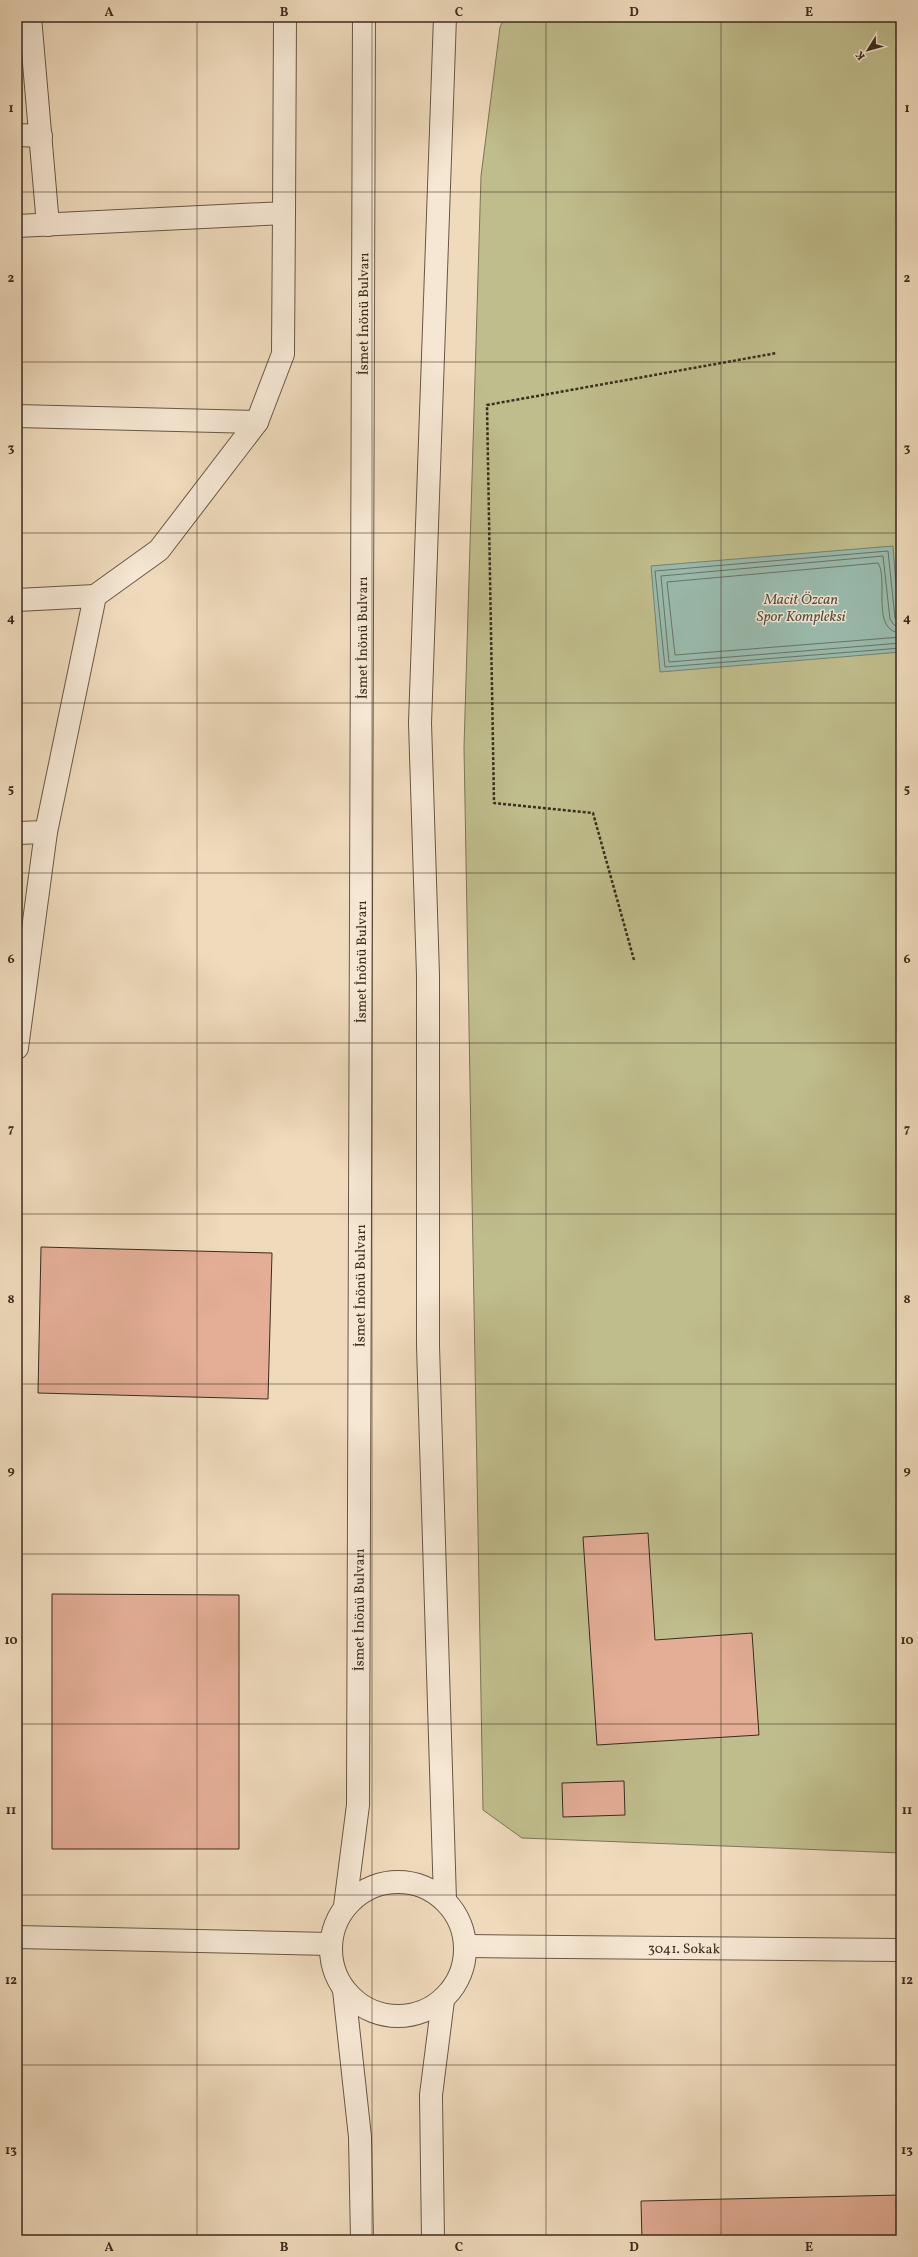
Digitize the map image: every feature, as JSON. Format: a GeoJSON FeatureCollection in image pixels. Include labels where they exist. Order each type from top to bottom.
{"type":"FeatureCollection","features":[{"type":"Feature","properties":{"kind":"street"},"geometry":{"type":"LineString","coordinates":[[30,17],[48,225]]}},
{"type":"Feature","properties":{"kind":"street"},"geometry":{"type":"LineString","coordinates":[[17,600],[95,596],[159,550],[257,422],[283,354],[285,17]]}},
{"type":"Feature","properties":{"kind":"street","name":"İsmet İnönü Bulvarı"},"geometry":{"type":"LineString","coordinates":[[345,1906],[358,1797],[364,17]]}},
{"type":"Feature","properties":{"kind":"street"},"geometry":{"type":"LineString","coordinates":[[445,17],[420,723],[428,975],[428,1346],[445,1900]]}},
{"type":"Feature","properties":{"kind":"street"},"geometry":{"type":"LineString","coordinates":[[17,135],[41,136]]}},
{"type":"Feature","properties":{"kind":"street"},"geometry":{"type":"LineString","coordinates":[[17,226],[284,213]]}},
{"type":"Feature","properties":{"kind":"street"},"geometry":{"type":"LineString","coordinates":[[17,416],[257,422]]}},
{"type":"Feature","properties":{"kind":"street"},"geometry":{"type":"LineString","coordinates":[[17,1048],[46,832],[95,596]]}},
{"type":"Feature","properties":{"kind":"street"},"geometry":{"type":"LineString","coordinates":[[17,833],[46,832]]}},
{"type":"Feature","properties":{"kind":"street"},"geometry":{"type":"LineString","coordinates":[[405,1881],[427,1887],[445,1900],[458,1918],[467,1946],[465,1962],[457,1983],[443,2000],[425,2012],[403,2017],[380,2015],[360,2005],[344,1990],[334,1970],[329,1944],[334,1926],[345,1906],[362,1891],[382,1883],[405,1881]]}},
{"type":"Feature","properties":{"kind":"street"},"geometry":{"type":"LineString","coordinates":[[17,1937],[329,1944]]}},
{"type":"Feature","properties":{"kind":"street","name":"3041. Sokak"},"geometry":{"type":"LineString","coordinates":[[467,1946],[901,1950]]}},
{"type":"Feature","properties":{"kind":"street"},"geometry":{"type":"LineString","coordinates":[[344,1990],[360,2136],[362,2240]]}},
{"type":"Feature","properties":{"kind":"street"},"geometry":{"type":"LineString","coordinates":[[433,2240],[431,2095],[443,2000]]}},
{"type":"Feature","properties":{"kind":"path"},"geometry":{"type":"LineString","coordinates":[[634,960],[593,813],[494,803],[487,405],[777,354]]}},
{"type":"Feature","properties":{"kind":"shaded area","name":"Macit Özcan Spor Kompleksi"},"geometry":{"type":"Polygon","coordinates":[[[505,17],[901,17],[901,1853],[522,1838],[483,1810],[464,747],[481,176],[500,27],[505,17]]]}},
{"type":"Feature","properties":{"kind":"water","name":"Macit Özcan Spor Kompleksi"},"geometry":{"type":"Polygon","coordinates":[[[893,546],[901,652],[660,672],[651,566],[893,546]]]}},
{"type":"Feature","properties":{"kind":"building"},"geometry":{"type":"Polygon","coordinates":[[[41,1247],[272,1253],[268,1399],[38,1393],[41,1247]]]}},
{"type":"Feature","properties":{"kind":"building"},"geometry":{"type":"Polygon","coordinates":[[[648,1533],[655,1640],[752,1633],[759,1735],[597,1745],[583,1537],[648,1533]]]}},
{"type":"Feature","properties":{"kind":"building"},"geometry":{"type":"Polygon","coordinates":[[[52,1594],[239,1595],[239,1849],[52,1849],[52,1594]]]}},
{"type":"Feature","properties":{"kind":"building"},"geometry":{"type":"Polygon","coordinates":[[[624,1781],[625,1815],[563,1817],[562,1783],[624,1781]]]}},
{"type":"Feature","properties":{"kind":"building"},"geometry":{"type":"Polygon","coordinates":[[[901,2195],[901,2240],[642,2240],[641,2201],[901,2195]]]}}]}
